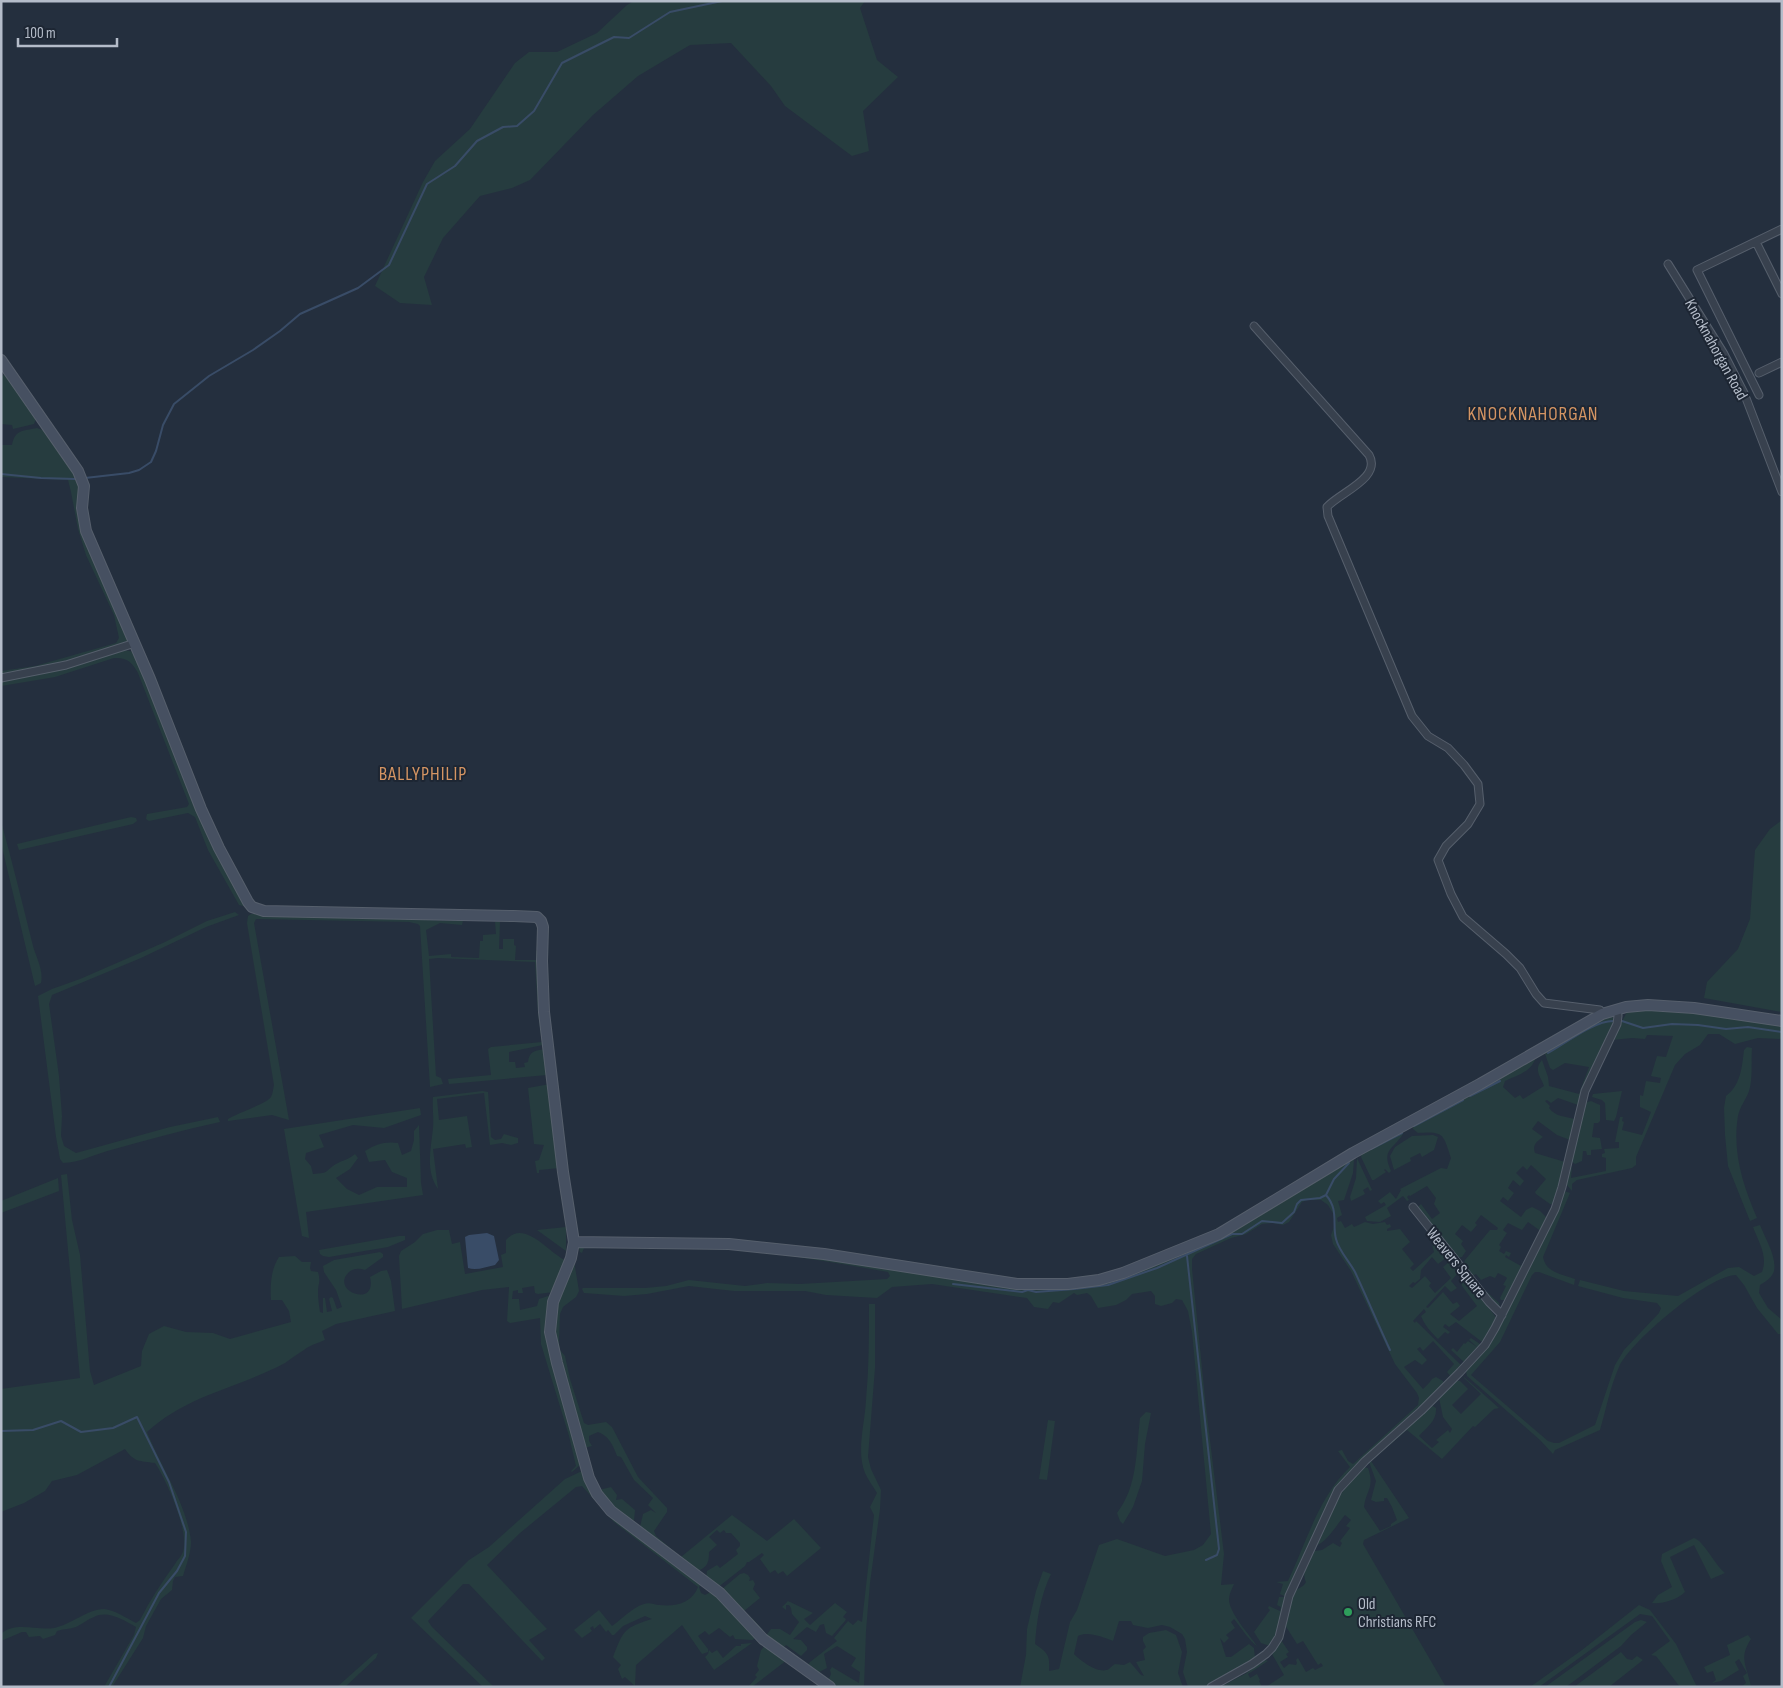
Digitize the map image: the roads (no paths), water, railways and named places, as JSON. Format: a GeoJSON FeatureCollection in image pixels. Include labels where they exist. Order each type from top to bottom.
{"type":"FeatureCollection","features":[{"type":"Feature","properties":{"kind":"street"},"geometry":{"type":"LineString","coordinates":[[1759,395],[1697,270],[1782,229]]}},
{"type":"Feature","properties":{"kind":"street"},"geometry":{"type":"LineString","coordinates":[[1756,242],[1782,294]]}},
{"type":"Feature","properties":{"kind":"street","name":"Knocknahorgan Road"},"geometry":{"type":"LineString","coordinates":[[1668,264],[1724,354],[1744,393],[1782,492]]}},
{"type":"Feature","properties":{"kind":"street"},"geometry":{"type":"LineString","coordinates":[[1254,326],[1369,455],[1372,461],[1372,467],[1358,484],[1333,500],[1327,507],[1328,516],[1412,716],[1428,736],[1448,748],[1459,759],[1478,784],[1480,804],[1468,824],[1446,846],[1438,860],[1451,894],[1463,917],[1520,968],[1536,994],[1544,1002],[1600,1010],[1602,1014]]}},
{"type":"Feature","properties":{"kind":"street"},"geometry":{"type":"LineString","coordinates":[[1,360],[78,471],[84,486],[82,515],[86,531],[135,643],[210,829],[252,907],[264,911],[514,916],[537,917],[541,920],[543,927],[544,1012],[563,1172],[574,1242],[571,1258],[553,1302],[550,1332],[586,1467],[597,1494],[611,1511],[720,1593],[763,1639],[830,1687]]}},
{"type":"Feature","properties":{"kind":"street"},"geometry":{"type":"LineString","coordinates":[[1758,372],[1782,362]]}},
{"type":"Feature","properties":{"kind":"street"},"geometry":{"type":"LineString","coordinates":[[1,678],[60,667],[135,643]]}},
{"type":"Feature","properties":{"kind":"street"},"geometry":{"type":"LineString","coordinates":[[574,1242],[735,1245],[824,1254],[1016,1284],[1068,1284],[1099,1280],[1124,1273],[1165,1257],[1228,1229],[1353,1153],[1488,1080],[1602,1014],[1635,1006],[1686,1007],[1782,1021]]}},
{"type":"Feature","properties":{"kind":"street"},"geometry":{"type":"LineString","coordinates":[[1211,1687],[1252,1664],[1272,1648],[1279,1637],[1289,1596],[1338,1490],[1354,1471],[1427,1406],[1460,1372],[1484,1345],[1502,1315],[1542,1237],[1558,1200],[1585,1091],[1617,1024],[1617,1009]]}},
{"type":"Feature","properties":{"kind":"street","name":"Weavers Square"},"geometry":{"type":"LineString","coordinates":[[1413,1208],[1488,1302],[1502,1315]]}},
{"type":"Feature","properties":{"kind":"water"},"geometry":{"type":"Polygon","coordinates":[[[487,1233],[494,1236],[499,1260],[495,1265],[478,1269],[468,1268],[465,1237],[487,1233]]]}},
{"type":"Feature","properties":{"kind":"waterway"},"geometry":{"type":"LineString","coordinates":[[85,478],[129,473],[139,470],[151,462],[163,425],[174,404],[209,376],[253,350],[300,314],[358,288],[389,265],[427,184],[455,166],[477,141],[503,127],[517,126],[534,111],[562,63],[614,37],[629,38],[670,12],[722,1]]}},
{"type":"Feature","properties":{"kind":"waterway"},"geometry":{"type":"LineString","coordinates":[[1,474],[76,479]]}},
{"type":"Feature","properties":{"kind":"waterway"},"geometry":{"type":"LineString","coordinates":[[1548,1053],[1589,1028],[1613,1021]]}},
{"type":"Feature","properties":{"kind":"waterway"},"geometry":{"type":"LineString","coordinates":[[1622,1021],[1643,1028],[1672,1024],[1726,1029],[1748,1027],[1782,1032]]}},
{"type":"Feature","properties":{"kind":"waterway"},"geometry":{"type":"LineString","coordinates":[[1470,1096],[1500,1081]]}},
{"type":"Feature","properties":{"kind":"waterway"},"geometry":{"type":"LineString","coordinates":[[1414,1126],[1463,1100]]}},
{"type":"Feature","properties":{"kind":"waterway"},"geometry":{"type":"LineString","coordinates":[[1371,1149],[1402,1133]]}},
{"type":"Feature","properties":{"kind":"waterway"},"geometry":{"type":"LineString","coordinates":[[953,1284],[1022,1292],[1028,1290],[1036,1292],[1108,1285],[1157,1268],[1232,1234],[1242,1234],[1262,1221],[1282,1223],[1294,1212],[1301,1200],[1320,1198],[1326,1195],[1334,1179],[1349,1163]]}},
{"type":"Feature","properties":{"kind":"waterway"},"geometry":{"type":"LineString","coordinates":[[1326,1195],[1334,1211],[1337,1243],[1355,1272],[1390,1350]]}},
{"type":"Feature","properties":{"kind":"waterway"},"geometry":{"type":"LineString","coordinates":[[1187,1256],[1219,1549],[1217,1555],[1206,1560]]}},
{"type":"Feature","properties":{"kind":"waterway"},"geometry":{"type":"LineString","coordinates":[[1,1431],[33,1430],[61,1421],[81,1432],[113,1428],[137,1417],[169,1482],[186,1532],[185,1556],[177,1571],[159,1593],[109,1687]]}},
{"type":"Feature","properties":{"kind":"place","name":"Old Christians RFC"},"geometry":{"type":"Point","coordinates":[1348,1612]}},
{"type":"Feature","properties":{"kind":"district","name":"KNOCKNAHORGAN"},"geometry":{"type":"Point","coordinates":[1533,413]}},
{"type":"Feature","properties":{"kind":"district","name":"BALLYPHILIP"},"geometry":{"type":"Point","coordinates":[423,773]}}]}
